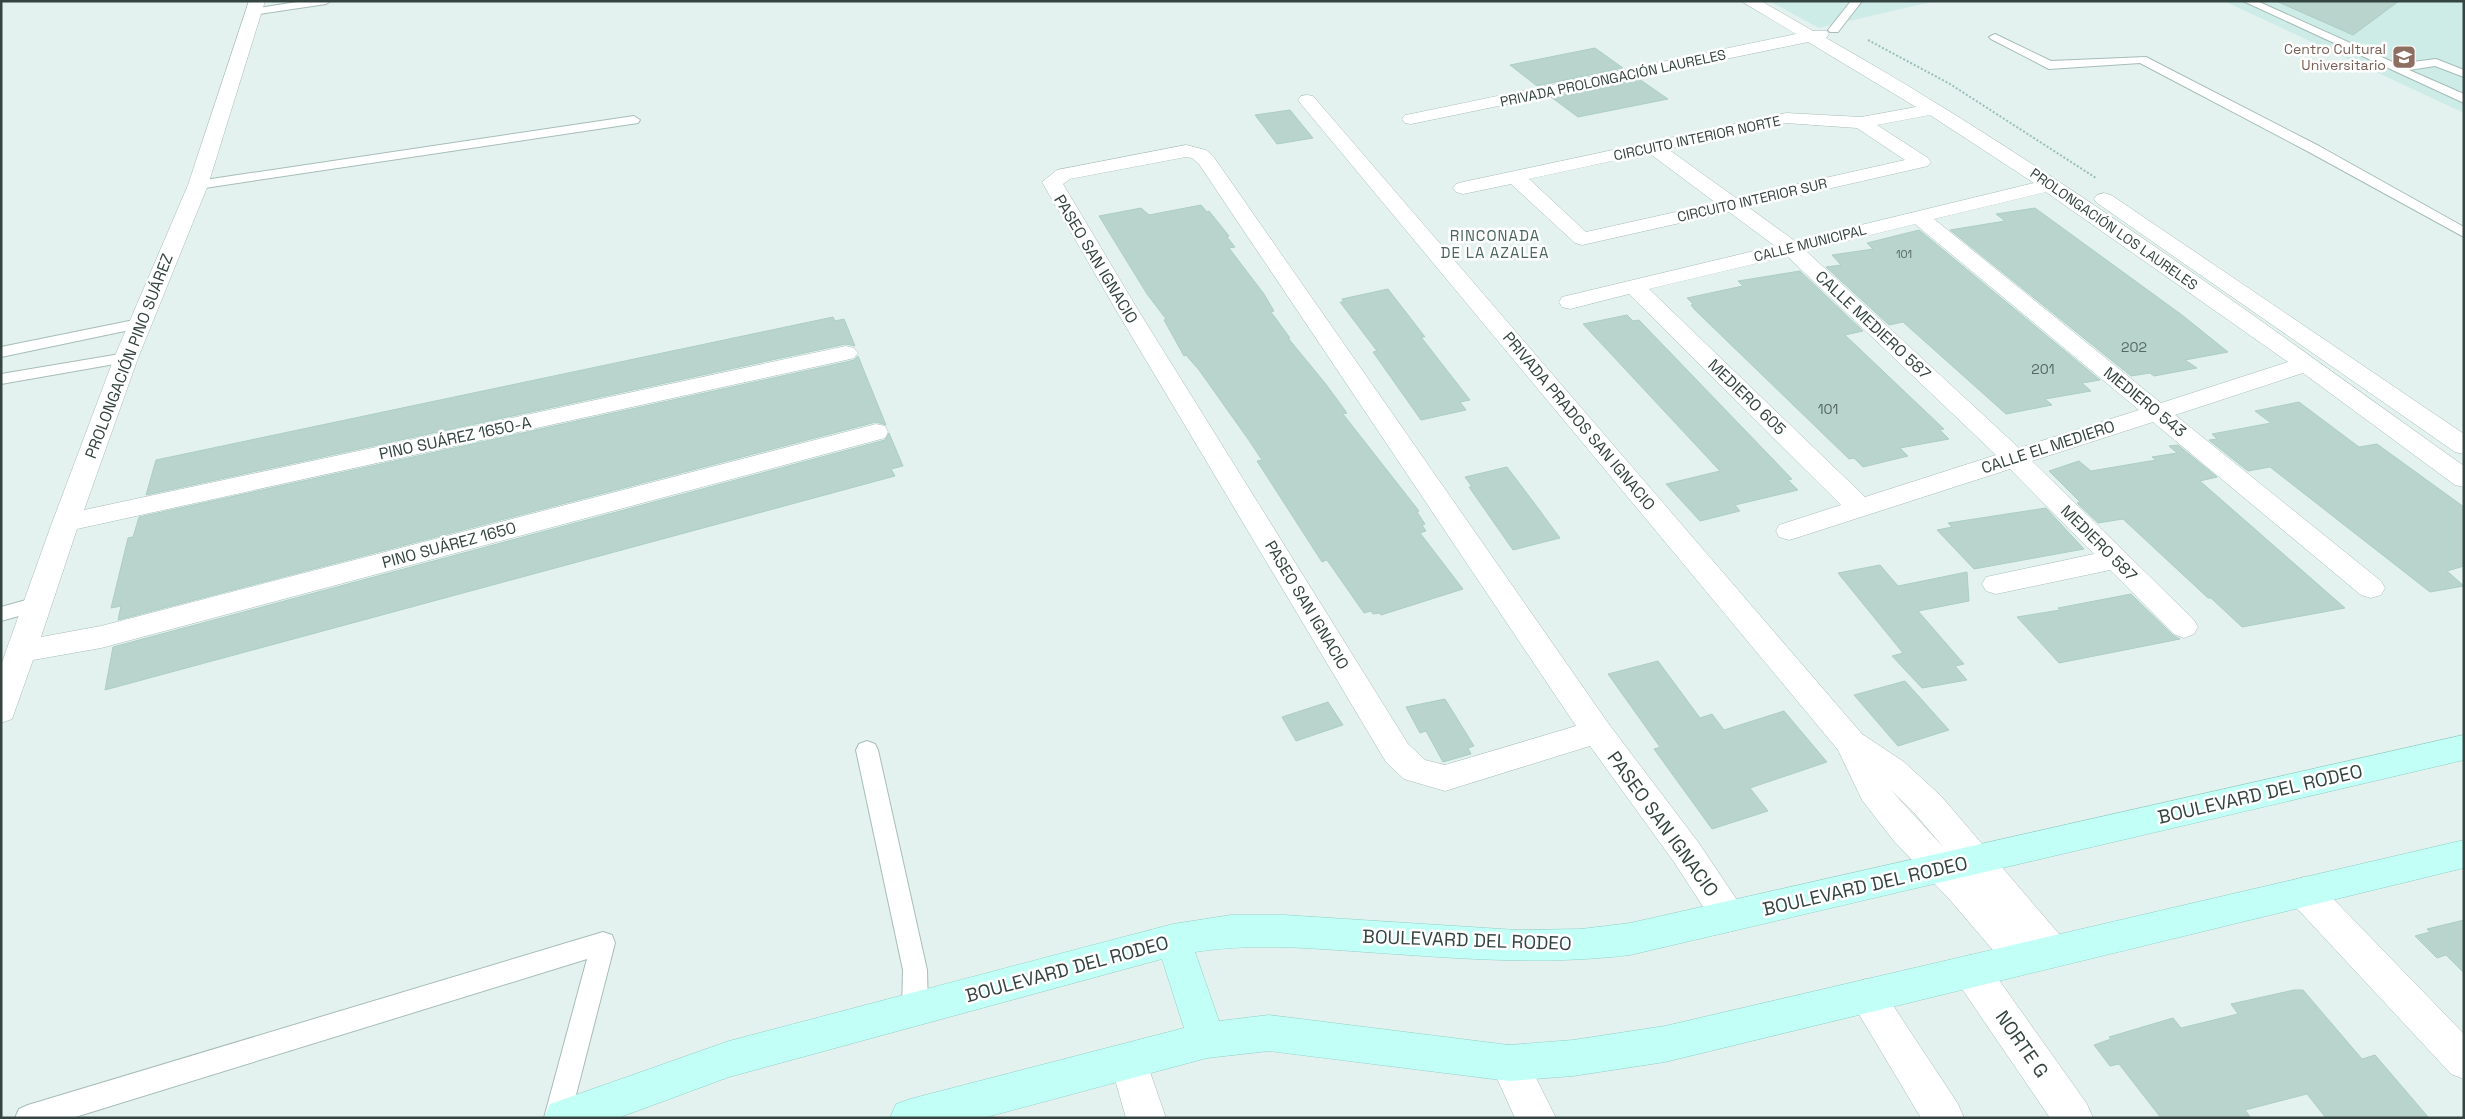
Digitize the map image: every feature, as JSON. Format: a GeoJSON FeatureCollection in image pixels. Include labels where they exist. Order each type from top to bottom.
{"type":"FeatureCollection","features":[{"type":"Feature","properties":{"kind":"street","name":"PROLONGACIÓN LOS LAURELES"},"geometry":{"type":"LineString","coordinates":[[1749,1],[1814,37],[1933,109],[2057,178]]}},
{"type":"Feature","properties":{"kind":"street","name":"PROLONGACIÓN LOS LAURELES"},"geometry":{"type":"LineString","coordinates":[[1780,1],[1834,30],[2057,178],[2464,479]]}},
{"type":"Feature","properties":{"kind":"street","name":"PROLONGACIÓN PINO SUÁREZ"},"geometry":{"type":"LineString","coordinates":[[1,711],[36,604],[126,358],[198,185],[255,6]]}},
{"type":"Feature","properties":{"kind":"street","name":"PRIVADA PROLONGACIÓN LAURELES"},"geometry":{"type":"LineString","coordinates":[[1411,119],[1814,37],[1834,30]]}},
{"type":"Feature","properties":{"kind":"street","name":"PRIVADA PRADOS SAN IGNACIO"},"geometry":{"type":"LineString","coordinates":[[1307,100],[1851,743]]}},
{"type":"Feature","properties":{"kind":"street","name":"CIRCUITO INTERIOR NORTE"},"geometry":{"type":"LineString","coordinates":[[1463,188],[1786,118],[1862,124],[1933,109]]}},
{"type":"Feature","properties":{"kind":"street","name":"CIRCUITO INTERIOR SUR"},"geometry":{"type":"LineString","coordinates":[[1515,177],[1582,239],[1921,162],[1862,124]]}},
{"type":"Feature","properties":{"kind":"street","name":"CALLE MEDIERO 587"},"geometry":{"type":"LineString","coordinates":[[1653,147],[1791,248],[2014,458]]}},
{"type":"Feature","properties":{"kind":"street","name":"PASEO SAN IGNACIO"},"geometry":{"type":"LineString","coordinates":[[1597,732],[1445,778],[1415,770],[1397,753],[1127,310],[1052,182],[1064,174],[1186,151],[1199,154],[1206,160],[1597,732],[1686,852],[1730,917]]}},
{"type":"Feature","properties":{"kind":"street","name":"CALLE MUNICIPAL"},"geometry":{"type":"LineString","coordinates":[[1570,302],[1919,217],[2057,178]]}},
{"type":"Feature","properties":{"kind":"street","name":"PROLONGACIÓN LOS LAURELES"},"geometry":{"type":"LineString","coordinates":[[2088,188],[2464,446]]}},
{"type":"Feature","properties":{"kind":"street","name":"MEDIERO 543"},"geometry":{"type":"LineString","coordinates":[[1919,217],[2371,588]]}},
{"type":"Feature","properties":{"kind":"street","name":"MEDIERO 605"},"geometry":{"type":"LineString","coordinates":[[1634,286],[1860,508]]}},
{"type":"Feature","properties":{"kind":"street","name":"PINO SUÁREZ 1650-A"},"geometry":{"type":"LineString","coordinates":[[65,523],[846,353]]}},
{"type":"Feature","properties":{"kind":"street","name":"CALLE EL MEDIERO"},"geometry":{"type":"LineString","coordinates":[[1789,531],[2307,364]]}},
{"type":"Feature","properties":{"kind":"street","name":"PINO SUÁREZ 1650"},"geometry":{"type":"LineString","coordinates":[[21,650],[101,637],[876,432]]}},
{"type":"Feature","properties":{"kind":"street","name":"MEDIERO 587"},"geometry":{"type":"LineString","coordinates":[[2014,458],[2184,627]]}},
{"type":"Feature","properties":{"kind":"street"},"geometry":{"type":"LineString","coordinates":[[1996,584],[2115,559]]}},
{"type":"Feature","properties":{"kind":"street"},"geometry":{"type":"LineString","coordinates":[[1851,743],[1901,778],[1938,815],[1974,861],[2037,955]]}},
{"type":"Feature","properties":{"kind":"street"},"geometry":{"type":"LineString","coordinates":[[1851,743],[1873,791],[1905,830],[1940,867],[2037,955]]}},
{"type":"Feature","properties":{"kind":"street","name":"BOULEVARD DEL RODEO"},"geometry":{"type":"LineString","coordinates":[[564,1118],[729,1059],[1173,940],[1231,931],[1284,931],[1517,946],[1581,945],[1630,940],[2464,747]]}},
{"type":"Feature","properties":{"kind":"street"},"geometry":{"type":"LineString","coordinates":[[910,1118],[1207,1040],[1269,1033],[1509,1063],[1574,1058],[1665,1044],[2464,854]]}},
{"type":"Feature","properties":{"kind":"street"},"geometry":{"type":"LineString","coordinates":[[2304,892],[2464,1061]]}},
{"type":"Feature","properties":{"kind":"street"},"geometry":{"type":"LineString","coordinates":[[1173,940],[1207,1040]]}},
{"type":"Feature","properties":{"kind":"street","name":"NORTE G"},"geometry":{"type":"LineString","coordinates":[[1971,971],[2073,1118]]}},
{"type":"Feature","properties":{"kind":"street"},"geometry":{"type":"LineString","coordinates":[[1866,996],[1944,1118]]}},
{"type":"Feature","properties":{"kind":"street"},"geometry":{"type":"LineString","coordinates":[[1129,1062],[1146,1118]]}},
{"type":"Feature","properties":{"kind":"street"},"geometry":{"type":"LineString","coordinates":[[1509,1063],[1536,1118]]}},
{"type":"Feature","properties":{"kind":"lane"},"geometry":{"type":"LineString","coordinates":[[255,6],[326,1]]}},
{"type":"Feature","properties":{"kind":"lane"},"geometry":{"type":"LineString","coordinates":[[1834,30],[1857,1]]}},
{"type":"Feature","properties":{"kind":"lane"},"geometry":{"type":"LineString","coordinates":[[2248,1],[2464,99]]}},
{"type":"Feature","properties":{"kind":"lane"},"geometry":{"type":"LineString","coordinates":[[1995,37],[2049,65],[2142,59],[2314,149],[2464,233]]}},
{"type":"Feature","properties":{"kind":"lane"},"geometry":{"type":"LineString","coordinates":[[2396,68],[2436,62],[2464,74]]}},
{"type":"Feature","properties":{"kind":"lane"},"geometry":{"type":"LineString","coordinates":[[198,185],[634,120]]}},
{"type":"Feature","properties":{"kind":"lane"},"geometry":{"type":"LineString","coordinates":[[1,352],[139,324]]}},
{"type":"Feature","properties":{"kind":"lane"},"geometry":{"type":"LineString","coordinates":[[1,379],[126,358]]}},
{"type":"Feature","properties":{"kind":"lane"},"geometry":{"type":"LineString","coordinates":[[1,614],[36,604]]}},
{"type":"Feature","properties":{"kind":"lane"},"geometry":{"type":"LineString","coordinates":[[867,750],[915,970],[915,1009]]}},
{"type":"Feature","properties":{"kind":"lane"},"geometry":{"type":"LineString","coordinates":[[28,1118],[603,943],[557,1118]]}},
{"type":"Feature","properties":{"kind":"shaded area"},"geometry":{"type":"Polygon","coordinates":[[[1769,1],[1935,1],[1819,28],[1769,1]]]}},
{"type":"Feature","properties":{"kind":"shaded area","name":"Centro Cultural Universitario"},"geometry":{"type":"Polygon","coordinates":[[[2224,1],[2464,1],[2464,113],[2224,1]]]}},
{"type":"Feature","properties":{"kind":"building"},"geometry":{"type":"Polygon","coordinates":[[[2276,1],[2399,1],[2353,35],[2276,1]]]}},
{"type":"Feature","properties":{"kind":"building"},"geometry":{"type":"Polygon","coordinates":[[[1595,48],[1623,68],[1537,86],[1510,65],[1595,48]]]}},
{"type":"Feature","properties":{"kind":"building"},"geometry":{"type":"Polygon","coordinates":[[[1639,79],[1668,99],[1578,117],[1551,97],[1639,79]]]}},
{"type":"Feature","properties":{"kind":"building"},"geometry":{"type":"Polygon","coordinates":[[[1290,110],[1313,138],[1277,144],[1255,115],[1290,110]]]}},
{"type":"Feature","properties":{"kind":"building"},"geometry":{"type":"Polygon","coordinates":[[[1201,205],[1207,212],[1209,211],[1229,236],[1227,237],[1235,247],[1229,248],[1264,294],[1274,311],[1271,312],[1290,338],[1288,338],[1325,383],[1347,413],[1343,414],[1419,511],[1417,512],[1425,524],[1422,525],[1426,531],[1420,533],[1463,589],[1381,615],[1379,613],[1373,614],[1371,611],[1364,613],[1327,560],[1322,562],[1257,461],[1262,460],[1248,439],[1199,370],[1186,355],[1184,356],[1164,320],[1166,319],[1147,294],[1099,216],[1141,208],[1149,215],[1201,205]]]}},
{"type":"Feature","properties":{"kind":"building"},"geometry":{"type":"Polygon","coordinates":[[[2035,208],[2182,315],[2228,352],[2185,360],[2197,368],[2154,376],[2150,373],[2131,376],[1950,230],[2005,221],[1996,214],[2035,208]]]}},
{"type":"Feature","properties":{"kind":"building"},"geometry":{"type":"Polygon","coordinates":[[[1919,230],[2100,380],[2082,383],[2091,391],[2045,399],[2052,405],[2006,414],[1903,322],[1889,325],[1826,267],[1841,265],[1832,255],[1873,249],[1867,243],[1919,230]]]}},
{"type":"Feature","properties":{"kind":"building"},"geometry":{"type":"Polygon","coordinates":[[[1800,271],[1863,331],[1845,335],[1944,429],[1940,430],[1949,439],[1900,448],[1908,456],[1863,467],[1854,458],[1849,459],[1695,310],[1691,305],[1693,304],[1687,298],[1743,286],[1738,281],[1800,271]]]}},
{"type":"Feature","properties":{"kind":"building"},"geometry":{"type":"Polygon","coordinates":[[[1388,289],[1425,337],[1421,337],[1470,400],[1460,402],[1466,410],[1421,420],[1373,352],[1377,351],[1340,302],[1344,302],[1342,299],[1388,289]]]}},
{"type":"Feature","properties":{"kind":"building"},"geometry":{"type":"Polygon","coordinates":[[[1627,315],[1633,321],[1639,320],[1792,479],[1788,480],[1798,490],[1735,505],[1740,511],[1700,521],[1666,484],[1720,471],[1583,324],[1627,315]]]}},
{"type":"Feature","properties":{"kind":"building"},"geometry":{"type":"Polygon","coordinates":[[[833,317],[835,321],[844,319],[855,346],[846,344],[146,495],[156,460],[833,317]]]}},
{"type":"Feature","properties":{"kind":"building"},"geometry":{"type":"Polygon","coordinates":[[[858,356],[886,425],[876,422],[118,620],[121,606],[111,608],[128,538],[133,537],[139,517],[846,362],[854,360],[858,356]]]}},
{"type":"Feature","properties":{"kind":"building"},"geometry":{"type":"Polygon","coordinates":[[[2299,402],[2359,447],[2377,444],[2464,507],[2464,566],[2447,571],[2464,586],[2430,592],[2270,467],[2248,471],[2209,440],[2217,439],[2212,434],[2271,423],[2255,411],[2299,402]]]}},
{"type":"Feature","properties":{"kind":"building"},"geometry":{"type":"Polygon","coordinates":[[[889,433],[903,466],[891,469],[895,476],[105,690],[113,647],[885,440],[889,433]]]}},
{"type":"Feature","properties":{"kind":"building"},"geometry":{"type":"Polygon","coordinates":[[[2178,445],[2217,477],[2200,481],[2345,608],[2242,627],[2123,519],[2098,523],[2077,503],[2080,502],[2049,471],[2079,461],[2091,471],[2156,460],[2152,457],[2177,453],[2169,446],[2178,445]]]}},
{"type":"Feature","properties":{"kind":"building"},"geometry":{"type":"Polygon","coordinates":[[[1507,467],[1560,538],[1513,550],[1469,487],[1472,487],[1465,477],[1507,467]]]}},
{"type":"Feature","properties":{"kind":"building"},"geometry":{"type":"Polygon","coordinates":[[[2046,508],[2084,549],[1974,569],[1937,530],[1952,527],[1948,523],[2046,508]]]}},
{"type":"Feature","properties":{"kind":"building"},"geometry":{"type":"Polygon","coordinates":[[[1880,565],[1898,586],[1967,572],[1969,601],[1918,611],[1964,664],[1955,666],[1967,680],[1922,688],[1892,656],[1903,653],[1838,573],[1880,565]]]}},
{"type":"Feature","properties":{"kind":"building"},"geometry":{"type":"Polygon","coordinates":[[[2131,594],[2173,635],[2180,639],[2059,663],[2017,617],[2060,610],[2058,608],[2131,594]]]}},
{"type":"Feature","properties":{"kind":"building"},"geometry":{"type":"Polygon","coordinates":[[[1658,661],[1700,718],[1712,714],[1724,730],[1784,711],[1827,762],[1750,788],[1768,811],[1712,829],[1654,749],[1660,747],[1608,674],[1658,661]]]}},
{"type":"Feature","properties":{"kind":"building"},"geometry":{"type":"Polygon","coordinates":[[[1905,681],[1949,730],[1898,746],[1854,695],[1905,681]]]}},
{"type":"Feature","properties":{"kind":"building"},"geometry":{"type":"Polygon","coordinates":[[[1445,699],[1474,746],[1468,748],[1471,754],[1443,762],[1426,731],[1420,733],[1406,707],[1445,699]]]}},
{"type":"Feature","properties":{"kind":"building"},"geometry":{"type":"Polygon","coordinates":[[[1328,702],[1343,725],[1296,741],[1282,717],[1328,702]]]}},
{"type":"Feature","properties":{"kind":"building"},"geometry":{"type":"Polygon","coordinates":[[[2464,920],[2464,973],[2446,955],[2437,958],[2415,936],[2430,932],[2427,929],[2464,920]]]}},
{"type":"Feature","properties":{"kind":"building"},"geometry":{"type":"Polygon","coordinates":[[[2294,990],[2303,990],[2362,1059],[2375,1055],[2429,1118],[2326,1118],[2307,1094],[2245,1110],[2251,1118],[2161,1118],[2119,1064],[2110,1066],[2094,1045],[2111,1039],[2109,1037],[2173,1018],[2181,1028],[2238,1014],[2231,1004],[2294,990]]]}},
{"type":"Feature","properties":{"kind":"place","name":"Centro Cultural Universitario"},"geometry":{"type":"Point","coordinates":[2404,57]}},
{"type":"Feature","properties":{"kind":"district","name":"RINCONADA DE LA AZALEA"},"geometry":{"type":"Point","coordinates":[1495,244]}}]}
